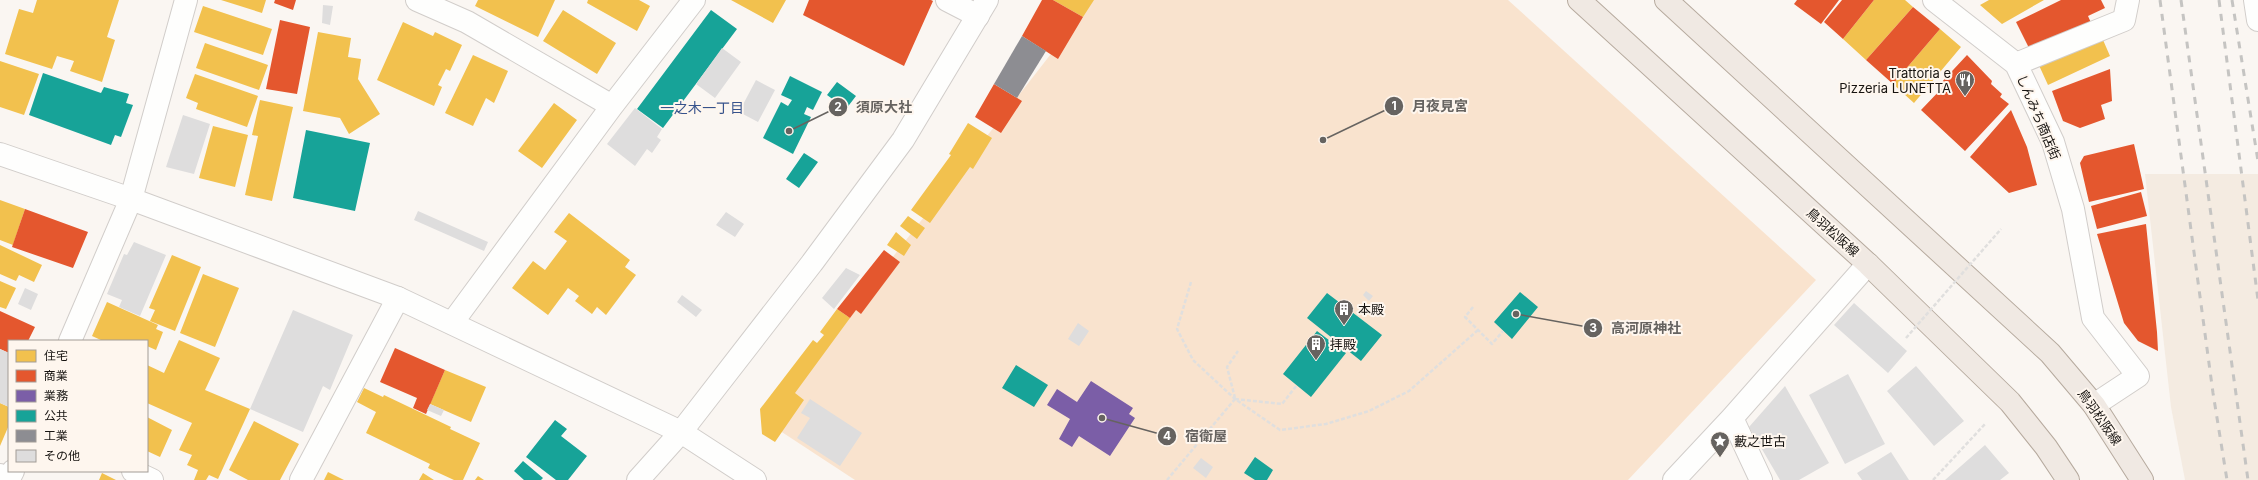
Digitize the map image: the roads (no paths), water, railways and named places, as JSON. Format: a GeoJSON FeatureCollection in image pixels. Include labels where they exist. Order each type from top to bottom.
{"type":"FeatureCollection","features":[{"type":"Feature","properties":{"kind":"main road","name":"鳥羽松阪線"},"geometry":{"type":"LineString","coordinates":[[1579,0],[1868,264],[2010,402],[2046,447],[2068,480]]}},
{"type":"Feature","properties":{"kind":"main road","name":"鳥羽松阪線"},"geometry":{"type":"LineString","coordinates":[[1672,2],[2050,352],[2094,405],[2142,480]]}},
{"type":"Feature","properties":{"kind":"street"},"geometry":{"type":"LineString","coordinates":[[70,340],[131,200],[186,0]]}},
{"type":"Feature","properties":{"kind":"street"},"geometry":{"type":"LineString","coordinates":[[417,0],[466,22],[612,106]]}},
{"type":"Feature","properties":{"kind":"street"},"geometry":{"type":"LineString","coordinates":[[452,324],[612,106],[694,0]]}},
{"type":"Feature","properties":{"kind":"street"},"geometry":{"type":"LineString","coordinates":[[638,480],[681,432],[807,269],[903,140],[982,8],[947,0]]}},
{"type":"Feature","properties":{"kind":"street","name":"しんみち商店街"},"geometry":{"type":"LineString","coordinates":[[1934,0],[2016,64],[2032,95],[2055,149],[2073,209],[2094,318],[2138,376],[2094,405]]}},
{"type":"Feature","properties":{"kind":"street"},"geometry":{"type":"LineString","coordinates":[[2016,64],[2124,20],[2128,0]]}},
{"type":"Feature","properties":{"kind":"street"},"geometry":{"type":"LineString","coordinates":[[2255,0],[2258,20]]}},
{"type":"Feature","properties":{"kind":"street"},"geometry":{"type":"LineString","coordinates":[[0,154],[131,200],[398,298],[681,432],[755,480]]}},
{"type":"Feature","properties":{"kind":"street"},"geometry":{"type":"LineString","coordinates":[[1674,480],[1732,418],[1868,264]]}},
{"type":"Feature","properties":{"kind":"street"},"geometry":{"type":"LineString","coordinates":[[302,480],[398,298]]}},
{"type":"Feature","properties":{"kind":"street"},"geometry":{"type":"LineString","coordinates":[[1732,418],[1761,480]]}},
{"type":"Feature","properties":{"kind":"street"},"geometry":{"type":"LineString","coordinates":[[0,475],[9,479],[12,472]]}},
{"type":"Feature","properties":{"kind":"street"},"geometry":{"type":"LineString","coordinates":[[135,472],[152,480]]}},
{"type":"Feature","properties":{"kind":"railway"},"geometry":{"type":"LineString","coordinates":[[2160,0],[2213,393],[2227,480]]}},
{"type":"Feature","properties":{"kind":"railway"},"geometry":{"type":"LineString","coordinates":[[2181,0],[2248,480]]}},
{"type":"Feature","properties":{"kind":"railway"},"geometry":{"type":"LineString","coordinates":[[2219,0],[2258,300]]}},
{"type":"Feature","properties":{"kind":"railway"},"geometry":{"type":"LineString","coordinates":[[2232,0],[2258,161]]}},
{"type":"Feature","properties":{"kind":"place","name":"Trattoria e Pizzeria LUNETTA"},"geometry":{"type":"Point","coordinates":[1965,97]}},
{"type":"Feature","properties":{"kind":"place","name":"須原大社"},"geometry":{"type":"Point","coordinates":[789,131]}},
{"type":"Feature","properties":{"kind":"place","name":"月夜見宮"},"geometry":{"type":"Point","coordinates":[1323,140]}},
{"type":"Feature","properties":{"kind":"place","name":"高河原神社"},"geometry":{"type":"Point","coordinates":[1516,314]}},
{"type":"Feature","properties":{"kind":"place","name":"本殿"},"geometry":{"type":"Point","coordinates":[1344,326]}},
{"type":"Feature","properties":{"kind":"place","name":"拝殿"},"geometry":{"type":"Point","coordinates":[1316,361]}},
{"type":"Feature","properties":{"kind":"place","name":"宿衛屋"},"geometry":{"type":"Point","coordinates":[1102,418]}},
{"type":"Feature","properties":{"kind":"place","name":"藪之世古"},"geometry":{"type":"Point","coordinates":[1720,458]}},
{"type":"Feature","properties":{"kind":"district","name":"一之木一丁目"},"geometry":{"type":"Point","coordinates":[702,108]}}]}
